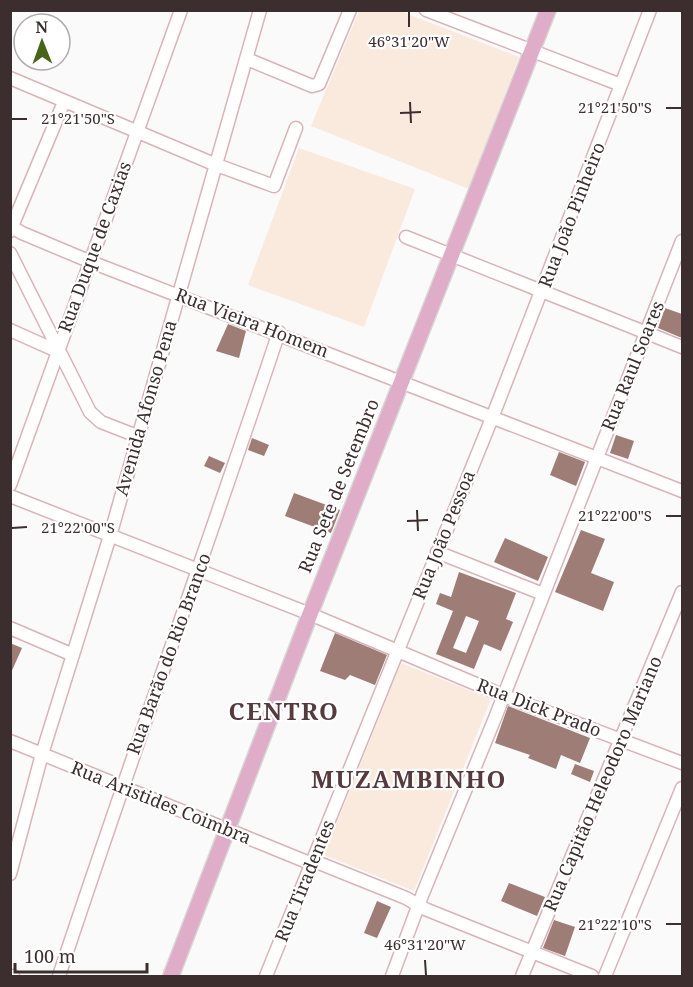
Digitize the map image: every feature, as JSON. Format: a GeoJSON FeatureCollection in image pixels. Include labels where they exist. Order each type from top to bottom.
{"type":"FeatureCollection","features":[{"type":"Feature","properties":{"kind":"main road","name":"Rua Sete de Setembro"},"geometry":{"type":"LineString","coordinates":[[171,976],[226,829],[548,10]]}},
{"type":"Feature","properties":{"kind":"street","name":"Rua Duque de Caxias"},"geometry":{"type":"LineString","coordinates":[[10,485],[181,10]]}},
{"type":"Feature","properties":{"kind":"street","name":"Avenida Afonso Pena"},"geometry":{"type":"LineString","coordinates":[[10,874],[42,754],[110,536],[214,164],[260,10]]}},
{"type":"Feature","properties":{"kind":"street"},"geometry":{"type":"LineString","coordinates":[[247,59],[312,86],[319,84],[350,10]]}},
{"type":"Feature","properties":{"kind":"street"},"geometry":{"type":"LineString","coordinates":[[426,10],[456,16],[531,52],[621,85]]}},
{"type":"Feature","properties":{"kind":"street","name":"Rua João Pinheiro"},"geometry":{"type":"LineString","coordinates":[[492,418],[650,10]]}},
{"type":"Feature","properties":{"kind":"street"},"geometry":{"type":"LineString","coordinates":[[10,78],[214,164],[274,186],[296,128]]}},
{"type":"Feature","properties":{"kind":"street"},"geometry":{"type":"LineString","coordinates":[[11,228],[64,102]]}},
{"type":"Feature","properties":{"kind":"street","name":"Rua Vieira Homem"},"geometry":{"type":"LineString","coordinates":[[11,228],[682,491]]}},
{"type":"Feature","properties":{"kind":"street"},"geometry":{"type":"LineString","coordinates":[[406,237],[682,347]]}},
{"type":"Feature","properties":{"kind":"street","name":"Rua Raul Soares"},"geometry":{"type":"LineString","coordinates":[[392,976],[682,241]]}},
{"type":"Feature","properties":{"kind":"street"},"geometry":{"type":"LineString","coordinates":[[10,253],[57,351],[90,412],[101,422],[137,436]]}},
{"type":"Feature","properties":{"kind":"street"},"geometry":{"type":"LineString","coordinates":[[10,330],[57,351]]}},
{"type":"Feature","properties":{"kind":"street","name":"Rua Barão do Rio Branco"},"geometry":{"type":"LineString","coordinates":[[60,976],[122,786],[200,570],[279,332]]}},
{"type":"Feature","properties":{"kind":"street","name":"Rua João Pessoa"},"geometry":{"type":"LineString","coordinates":[[397,651],[492,418]]}},
{"type":"Feature","properties":{"kind":"street","name":"Rua Dick Prado"},"geometry":{"type":"LineString","coordinates":[[10,496],[310,614],[502,695],[682,763]]}},
{"type":"Feature","properties":{"kind":"street"},"geometry":{"type":"LineString","coordinates":[[436,552],[543,594]]}},
{"type":"Feature","properties":{"kind":"street","name":"Rua Capitão Heleodoro Mariano"},"geometry":{"type":"LineString","coordinates":[[522,976],[682,592]]}},
{"type":"Feature","properties":{"kind":"street"},"geometry":{"type":"LineString","coordinates":[[10,628],[73,655]]}},
{"type":"Feature","properties":{"kind":"street","name":"Rua Tiradentes"},"geometry":{"type":"LineString","coordinates":[[266,976],[397,651]]}},
{"type":"Feature","properties":{"kind":"street","name":"Rua Aristides Coimbra"},"geometry":{"type":"LineString","coordinates":[[10,741],[312,864],[319,863],[419,904],[425,909],[592,976]]}},
{"type":"Feature","properties":{"kind":"street"},"geometry":{"type":"LineString","coordinates":[[605,976],[682,788]]}},
{"type":"Feature","properties":{"kind":"shaded area"},"geometry":{"type":"Polygon","coordinates":[[[359,11],[400,11],[519,57],[469,189],[311,126],[359,11]]]}},
{"type":"Feature","properties":{"kind":"shaded area"},"geometry":{"type":"Polygon","coordinates":[[[299,148],[415,189],[364,327],[248,285],[299,148]]]}},
{"type":"Feature","properties":{"kind":"shaded area"},"geometry":{"type":"Polygon","coordinates":[[[401,663],[491,699],[414,891],[324,855],[401,663]]]}},
{"type":"Feature","properties":{"kind":"building"},"geometry":{"type":"Polygon","coordinates":[[[665,308],[682,314],[682,338],[658,328],[665,308]]]}},
{"type":"Feature","properties":{"kind":"building"},"geometry":{"type":"Polygon","coordinates":[[[228,324],[246,331],[239,358],[216,351],[228,324]]]}},
{"type":"Feature","properties":{"kind":"building"},"geometry":{"type":"Polygon","coordinates":[[[616,435],[634,441],[628,459],[610,453],[616,435]]]}},
{"type":"Feature","properties":{"kind":"building"},"geometry":{"type":"Polygon","coordinates":[[[252,438],[269,445],[264,456],[248,450],[252,438]]]}},
{"type":"Feature","properties":{"kind":"building"},"geometry":{"type":"Polygon","coordinates":[[[559,452],[585,462],[576,486],[550,475],[559,452]]]}},
{"type":"Feature","properties":{"kind":"building"},"geometry":{"type":"Polygon","coordinates":[[[209,456],[225,463],[220,473],[204,466],[209,456]]]}},
{"type":"Feature","properties":{"kind":"building"},"geometry":{"type":"Polygon","coordinates":[[[294,493],[340,510],[331,533],[285,516],[294,493]]]}},
{"type":"Feature","properties":{"kind":"building"},"geometry":{"type":"Polygon","coordinates":[[[581,530],[605,539],[591,573],[614,582],[603,611],[555,592],[581,530]]]}},
{"type":"Feature","properties":{"kind":"building"},"geometry":{"type":"Polygon","coordinates":[[[505,538],[548,557],[538,581],[494,562],[505,538]]]}},
{"type":"Feature","properties":{"kind":"building"},"geometry":{"type":"Polygon","coordinates":[[[459,572],[516,593],[506,619],[513,622],[501,651],[484,644],[474,669],[436,654],[453,611],[436,604],[440,593],[451,597],[459,572]],[[466,616],[453,648],[466,653],[479,621],[466,616]]]}},
{"type":"Feature","properties":{"kind":"building"},"geometry":{"type":"Polygon","coordinates":[[[335,633],[387,655],[375,685],[350,675],[345,680],[320,671],[335,633]]]}},
{"type":"Feature","properties":{"kind":"building"},"geometry":{"type":"Polygon","coordinates":[[[10,643],[22,648],[10,675],[10,643]]]}},
{"type":"Feature","properties":{"kind":"building"},"geometry":{"type":"Polygon","coordinates":[[[508,706],[590,738],[580,763],[561,755],[556,769],[528,758],[530,755],[495,743],[508,706]]]}},
{"type":"Feature","properties":{"kind":"building"},"geometry":{"type":"Polygon","coordinates":[[[575,764],[594,771],[590,782],[571,774],[575,764]]]}},
{"type":"Feature","properties":{"kind":"building"},"geometry":{"type":"Polygon","coordinates":[[[509,883],[545,897],[537,916],[501,901],[509,883]]]}},
{"type":"Feature","properties":{"kind":"building"},"geometry":{"type":"Polygon","coordinates":[[[377,901],[391,907],[377,938],[364,933],[377,901]]]}},
{"type":"Feature","properties":{"kind":"building"},"geometry":{"type":"Polygon","coordinates":[[[554,920],[575,927],[565,956],[543,948],[554,920]]]}},
{"type":"Feature","properties":{"kind":"district","name":"CENTRO"},"geometry":{"type":"Point","coordinates":[284,712]}},
{"type":"Feature","properties":{"kind":"district","name":"MUZAMBINHO"},"geometry":{"type":"Point","coordinates":[409,780]}}]}
